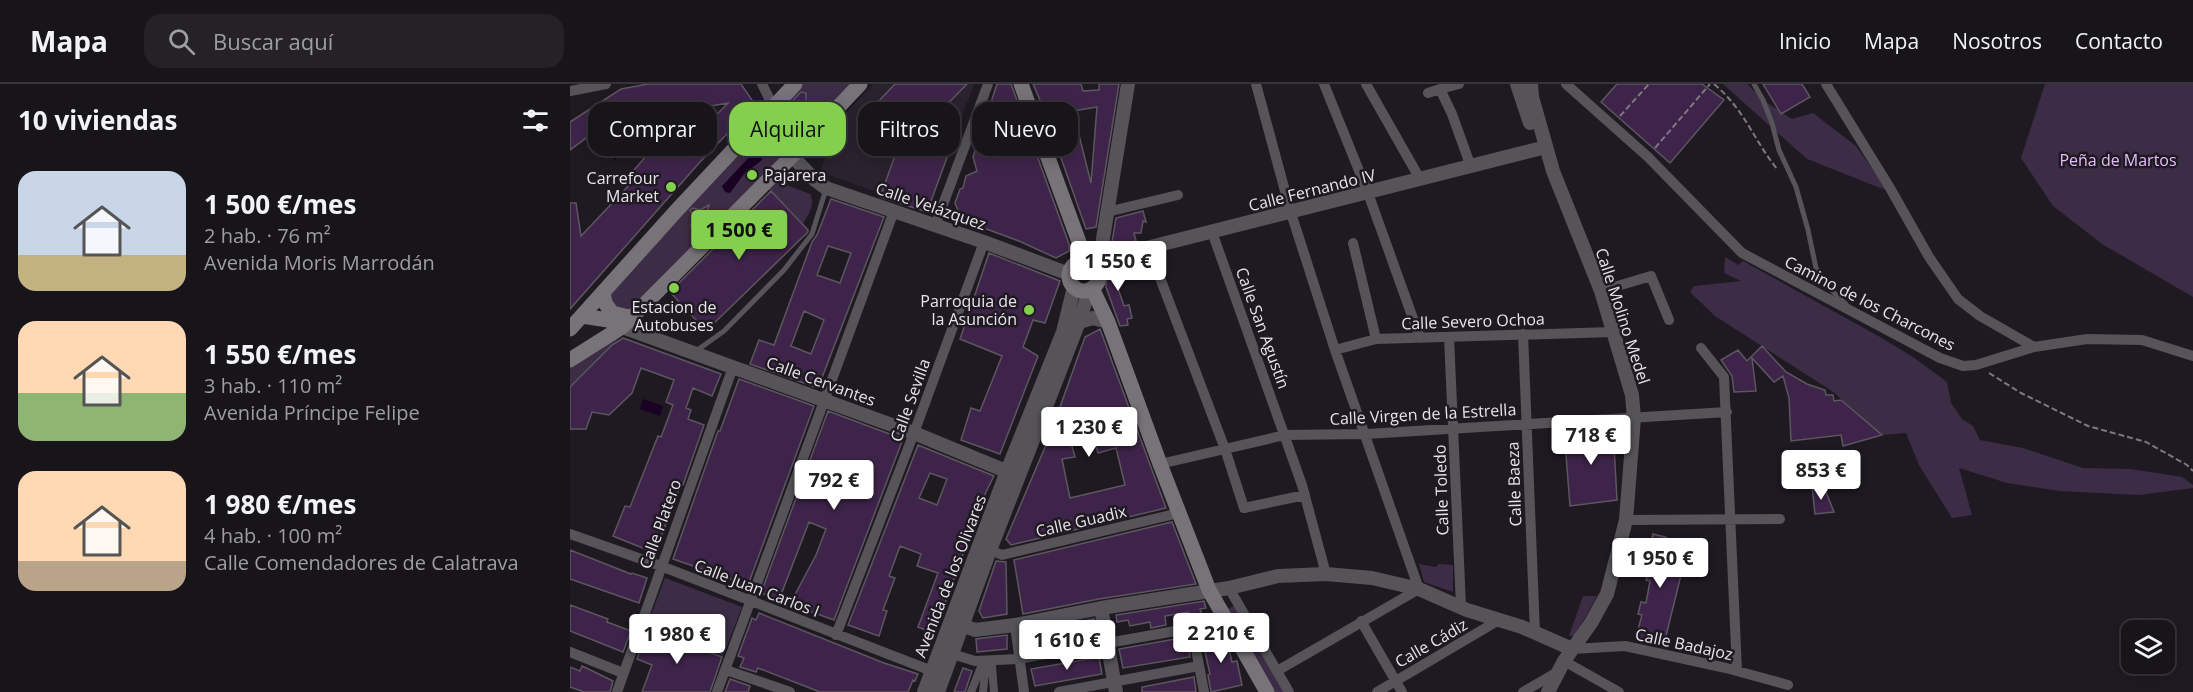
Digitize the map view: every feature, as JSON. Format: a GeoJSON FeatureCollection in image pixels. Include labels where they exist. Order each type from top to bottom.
{"type":"FeatureCollection","features":[{"type":"Feature","properties":{"kind":"main road"},"geometry":{"type":"LineString","coordinates":[[777,102],[795,84]]}},
{"type":"Feature","properties":{"kind":"main road"},"geometry":{"type":"LineString","coordinates":[[843,102],[860,84]]}},
{"type":"Feature","properties":{"kind":"main road"},"geometry":{"type":"LineString","coordinates":[[1021,84],[1079,242],[1099,277],[1080,285]]}},
{"type":"Feature","properties":{"kind":"main road"},"geometry":{"type":"LineString","coordinates":[[570,329],[729,155]]}},
{"type":"Feature","properties":{"kind":"main road"},"geometry":{"type":"LineString","coordinates":[[570,360],[626,322],[792,156]]}},
{"type":"Feature","properties":{"kind":"main road"},"geometry":{"type":"LineString","coordinates":[[1089,263],[1072,266],[1080,285],[1108,322],[1209,590],[1267,692]]}},
{"type":"Feature","properties":{"kind":"main road"},"geometry":{"type":"LineString","coordinates":[[603,294],[612,313],[626,322]]}},
{"type":"Feature","properties":{"kind":"main road"},"geometry":{"type":"LineString","coordinates":[[582,315],[626,322]]}},
{"type":"Feature","properties":{"kind":"street"},"geometry":{"type":"LineString","coordinates":[[570,91],[606,84]]}},
{"type":"Feature","properties":{"kind":"street"},"geometry":{"type":"LineString","coordinates":[[762,84],[771,102]]}},
{"type":"Feature","properties":{"kind":"street"},"geometry":{"type":"LineString","coordinates":[[935,225],[988,84]]}},
{"type":"Feature","properties":{"kind":"street"},"geometry":{"type":"LineString","coordinates":[[1089,263],[1102,245],[1128,84]]}},
{"type":"Feature","properties":{"kind":"street"},"geometry":{"type":"LineString","coordinates":[[1256,84],[1291,213],[1335,350],[1419,589]]}},
{"type":"Feature","properties":{"kind":"street"},"geometry":{"type":"LineString","coordinates":[[1324,84],[1368,193],[1420,338]]}},
{"type":"Feature","properties":{"kind":"street"},"geometry":{"type":"LineString","coordinates":[[1366,84],[1420,179]]}},
{"type":"Feature","properties":{"kind":"street"},"geometry":{"type":"LineString","coordinates":[[1428,93],[1459,84]]}},
{"type":"Feature","properties":{"kind":"street"},"geometry":{"type":"LineString","coordinates":[[1517,84],[1538,149],[1547,170],[1553,171]]}},
{"type":"Feature","properties":{"kind":"street","name":"Calle Molino Medel"},"geometry":{"type":"LineString","coordinates":[[1531,84],[1532,97],[1553,171],[1601,291],[1632,395],[1634,418],[1626,520],[1607,594],[1548,692]]}},
{"type":"Feature","properties":{"kind":"street"},"geometry":{"type":"LineString","coordinates":[[1566,84],[1648,158]]}},
{"type":"Feature","properties":{"kind":"street"},"geometry":{"type":"LineString","coordinates":[[1826,84],[1929,257],[1958,299],[1980,316],[2034,347]]}},
{"type":"Feature","properties":{"kind":"street"},"geometry":{"type":"LineString","coordinates":[[1440,89],[1452,114],[1471,167]]}},
{"type":"Feature","properties":{"kind":"street","name":"Calle Fernando IV"},"geometry":{"type":"LineString","coordinates":[[1089,263],[1538,149]]}},
{"type":"Feature","properties":{"kind":"street","name":"Calle Velázquez"},"geometry":{"type":"LineString","coordinates":[[792,156],[826,188],[984,242],[1080,285]]}},
{"type":"Feature","properties":{"kind":"street","name":"Camino de los Charcones"},"geometry":{"type":"LineString","coordinates":[[1648,158],[1742,253],[1940,358],[1963,366],[1976,365],[2034,347],[2086,339],[2142,340],[2193,356]]}},
{"type":"Feature","properties":{"kind":"street"},"geometry":{"type":"LineString","coordinates":[[1107,212],[1178,195]]}},
{"type":"Feature","properties":{"kind":"street"},"geometry":{"type":"LineString","coordinates":[[717,692],[894,211]]}},
{"type":"Feature","properties":{"kind":"street","name":"Calle San Agustín"},"geometry":{"type":"LineString","coordinates":[[1212,232],[1285,435],[1305,495],[1326,574]]}},
{"type":"Feature","properties":{"kind":"street","name":"Calle Sevilla"},"geometry":{"type":"LineString","coordinates":[[836,634],[914,433],[984,242]]}},
{"type":"Feature","properties":{"kind":"street"},"geometry":{"type":"LineString","coordinates":[[1353,243],[1376,339]]}},
{"type":"Feature","properties":{"kind":"street"},"geometry":{"type":"LineString","coordinates":[[1149,249],[1225,449],[1244,508],[1305,495]]}},
{"type":"Feature","properties":{"kind":"street"},"geometry":{"type":"LineString","coordinates":[[1601,291],[1652,276],[1669,320]]}},
{"type":"Feature","properties":{"kind":"street","name":"Avenida de los Olivares"},"geometry":{"type":"LineString","coordinates":[[924,692],[1013,474],[1079,322],[1086,300],[1080,285]]}},
{"type":"Feature","properties":{"kind":"street","name":"Avenida de los Olivares"},"geometry":{"type":"LineString","coordinates":[[938,692],[990,550],[1013,474],[1080,285]]}},
{"type":"Feature","properties":{"kind":"street"},"geometry":{"type":"LineString","coordinates":[[1079,322],[1093,318],[1108,322]]}},
{"type":"Feature","properties":{"kind":"street","name":"Calle Cervantes"},"geometry":{"type":"LineString","coordinates":[[626,322],[733,367],[914,433],[1013,474]]}},
{"type":"Feature","properties":{"kind":"street","name":"Calle Severo Ochoa"},"geometry":{"type":"LineString","coordinates":[[1335,350],[1376,339],[1612,332]]}},
{"type":"Feature","properties":{"kind":"street","name":"Calle Baeza"},"geometry":{"type":"LineString","coordinates":[[1523,334],[1535,633]]}},
{"type":"Feature","properties":{"kind":"street","name":"Calle Toledo"},"geometry":{"type":"LineString","coordinates":[[1449,337],[1461,606]]}},
{"type":"Feature","properties":{"kind":"street"},"geometry":{"type":"LineString","coordinates":[[1701,348],[1724,377],[1737,671]]}},
{"type":"Feature","properties":{"kind":"street","name":"Calle Platero"},"geometry":{"type":"LineString","coordinates":[[617,692],[733,367]]}},
{"type":"Feature","properties":{"kind":"street","name":"Calle Virgen de la Estrella"},"geometry":{"type":"LineString","coordinates":[[1160,464],[1285,435],[1366,434],[1727,412]]}},
{"type":"Feature","properties":{"kind":"street","name":"Calle Guadix"},"geometry":{"type":"LineString","coordinates":[[990,550],[1002,555],[1179,513]]}},
{"type":"Feature","properties":{"kind":"street"},"geometry":{"type":"LineString","coordinates":[[1626,520],[1780,519]]}},
{"type":"Feature","properties":{"kind":"street","name":"Calle Juan Carlos I"},"geometry":{"type":"LineString","coordinates":[[570,534],[661,566],[932,671]]}},
{"type":"Feature","properties":{"kind":"street"},"geometry":{"type":"LineString","coordinates":[[962,625],[975,630],[1015,625],[1101,608],[1229,588],[1278,576],[1326,574],[1372,578],[1419,589],[1572,649]]}},
{"type":"Feature","properties":{"kind":"street"},"geometry":{"type":"LineString","coordinates":[[1229,588],[1289,692]]}},
{"type":"Feature","properties":{"kind":"street"},"geometry":{"type":"LineString","coordinates":[[1277,671],[1419,589]]}},
{"type":"Feature","properties":{"kind":"street"},"geometry":{"type":"LineString","coordinates":[[1101,608],[1115,687]]}},
{"type":"Feature","properties":{"kind":"street","name":"Calle Cádiz"},"geometry":{"type":"LineString","coordinates":[[1377,692],[1499,620]]}},
{"type":"Feature","properties":{"kind":"street"},"geometry":{"type":"LineString","coordinates":[[1361,621],[1402,692]]}},
{"type":"Feature","properties":{"kind":"street"},"geometry":{"type":"LineString","coordinates":[[1015,625],[1024,692]]}},
{"type":"Feature","properties":{"kind":"street"},"geometry":{"type":"LineString","coordinates":[[971,692],[981,667],[986,664],[1192,628],[1204,692]]}},
{"type":"Feature","properties":{"kind":"street","name":"Calle Badajoz"},"geometry":{"type":"LineString","coordinates":[[1572,649],[1625,646],[1788,685]]}},
{"type":"Feature","properties":{"kind":"street"},"geometry":{"type":"LineString","coordinates":[[570,652],[623,673]]}},
{"type":"Feature","properties":{"kind":"street"},"geometry":{"type":"LineString","coordinates":[[952,654],[992,666],[994,692]]}},
{"type":"Feature","properties":{"kind":"street"},"geometry":{"type":"LineString","coordinates":[[983,692],[986,664]]}},
{"type":"Feature","properties":{"kind":"street"},"geometry":{"type":"LineString","coordinates":[[1059,692],[1115,687],[1199,666]]}},
{"type":"Feature","properties":{"kind":"street"},"geometry":{"type":"LineString","coordinates":[[1522,692],[1562,666],[1619,692]]}},
{"type":"Feature","properties":{"kind":"street"},"geometry":{"type":"LineString","coordinates":[[726,670],[790,692]]}},
{"type":"Feature","properties":{"kind":"lane"},"geometry":{"type":"LineString","coordinates":[[1754,84],[1773,123],[1779,150],[1796,187],[1816,268],[1829,288],[1853,311]]}},
{"type":"Feature","properties":{"kind":"lane"},"geometry":{"type":"LineString","coordinates":[[695,352],[724,332],[784,270],[812,234],[826,188]]}},
{"type":"Feature","properties":{"kind":"path"},"geometry":{"type":"LineString","coordinates":[[1612,124],[1649,84]]}},
{"type":"Feature","properties":{"kind":"path"},"geometry":{"type":"LineString","coordinates":[[1648,158],[1712,84],[1725,93],[1743,114],[1777,169]]}},
{"type":"Feature","properties":{"kind":"path"},"geometry":{"type":"LineString","coordinates":[[1976,365],[2021,393],[2088,426],[2146,442],[2187,465],[2193,471]]}},
{"type":"Feature","properties":{"kind":"shaded area"},"geometry":{"type":"Polygon","coordinates":[[[874,84],[974,84],[960,122],[960,102],[858,102],[858,156],[947,156],[927,210],[820,172],[826,156],[846,156],[846,113],[874,84]]]}},
{"type":"Feature","properties":{"kind":"shaded area"},"geometry":{"type":"Polygon","coordinates":[[[750,156],[762,156],[762,160],[744,174],[730,193],[725,192],[722,186],[750,156]]]}},
{"type":"Feature","properties":{"kind":"shaded area"},"geometry":{"type":"Polygon","coordinates":[[[643,399],[663,406],[660,416],[640,409],[643,399]]]}},
{"type":"Feature","properties":{"kind":"shaded area"},"geometry":{"type":"Polygon","coordinates":[[[1624,566],[1640,569],[1638,578],[1622,575],[1624,566]]]}},
{"type":"Feature","properties":{"kind":"green space"},"geometry":{"type":"Polygon","coordinates":[[[800,84],[854,84],[836,102],[783,102],[800,84]]]}},
{"type":"Feature","properties":{"kind":"green space"},"geometry":{"type":"Polygon","coordinates":[[[1723,84],[1747,84],[1763,100],[1792,119],[1813,113],[1856,146],[1888,191],[1807,159],[1723,84]]]}},
{"type":"Feature","properties":{"kind":"green space","name":"Peña de Martos"},"geometry":{"type":"Polygon","coordinates":[[[2045,84],[2193,84],[2193,297],[2102,244],[2053,206],[2021,158],[2045,84]]]}},
{"type":"Feature","properties":{"kind":"green space"},"geometry":{"type":"Polygon","coordinates":[[[734,156],[783,156],[630,311],[619,312],[610,299],[612,289],[734,156]]]}},
{"type":"Feature","properties":{"kind":"green space"},"geometry":{"type":"Polygon","coordinates":[[[776,181],[810,194],[812,206],[803,224],[767,187],[776,181]]]}},
{"type":"Feature","properties":{"kind":"green space"},"geometry":{"type":"Polygon","coordinates":[[[1725,257],[1738,265],[1743,261],[1913,357],[1947,382],[1951,403],[1962,419],[1973,426],[1980,440],[2023,448],[2083,468],[2131,469],[2182,477],[2193,485],[2193,488],[2139,495],[2060,491],[2007,483],[1959,468],[1972,515],[1952,518],[1919,465],[1906,433],[1882,435],[1832,391],[1715,316],[1690,292],[1694,286],[1741,281],[1724,273],[1725,257]]]}},
{"type":"Feature","properties":{"kind":"green space"},"geometry":{"type":"Polygon","coordinates":[[[620,337],[570,387],[570,362],[620,337]]]}},
{"type":"Feature","properties":{"kind":"green space"},"geometry":{"type":"Polygon","coordinates":[[[1419,564],[1436,567],[1439,564],[1453,565],[1453,592],[1424,582],[1419,564]]]}},
{"type":"Feature","properties":{"kind":"green space"},"geometry":{"type":"Polygon","coordinates":[[[665,578],[742,607],[723,656],[647,626],[665,578]]]}},
{"type":"Feature","properties":{"kind":"green space"},"geometry":{"type":"Polygon","coordinates":[[[1583,596],[1597,596],[1575,636],[1569,636],[1583,596]]]}},
{"type":"Feature","properties":{"kind":"green space"},"geometry":{"type":"Polygon","coordinates":[[[1236,605],[1287,692],[1271,692],[1223,611],[1236,605]]]}},
{"type":"Feature","properties":{"kind":"building"},"geometry":{"type":"Polygon","coordinates":[[[648,84],[741,84],[753,102],[729,102],[729,132],[717,144],[717,114],[728,103],[717,105],[717,102],[601,102],[621,89],[648,84]]]}},
{"type":"Feature","properties":{"kind":"building"},"geometry":{"type":"Polygon","coordinates":[[[895,84],[967,84],[949,102],[878,102],[895,84]]]}},
{"type":"Feature","properties":{"kind":"building"},"geometry":{"type":"Polygon","coordinates":[[[997,84],[1011,84],[1018,102],[991,102],[997,84]]]}},
{"type":"Feature","properties":{"kind":"building"},"geometry":{"type":"Polygon","coordinates":[[[1033,84],[1081,84],[1083,91],[1099,90],[1099,84],[1119,84],[1096,227],[1086,229],[1060,156],[1078,156],[1078,131],[1091,183],[1097,107],[1078,110],[1078,102],[1041,102],[1033,84]]]}},
{"type":"Feature","properties":{"kind":"building"},"geometry":{"type":"Polygon","coordinates":[[[1617,84],[1702,84],[1724,100],[1670,163],[1601,102],[1617,84]]]}},
{"type":"Feature","properties":{"kind":"building"},"geometry":{"type":"Polygon","coordinates":[[[1763,84],[1802,84],[1810,97],[1781,114],[1763,84]]]}},
{"type":"Feature","properties":{"kind":"building"},"geometry":{"type":"Polygon","coordinates":[[[801,92],[806,93],[806,102],[791,102],[801,92]]]}},
{"type":"Feature","properties":{"kind":"building"},"geometry":{"type":"Polygon","coordinates":[[[588,110],[588,137],[570,150],[570,122],[588,110]]]}},
{"type":"Feature","properties":{"kind":"building"},"geometry":{"type":"Polygon","coordinates":[[[646,156],[706,156],[570,309],[570,203],[576,203],[581,236],[633,181],[628,177],[646,156]]]}},
{"type":"Feature","properties":{"kind":"building"},"geometry":{"type":"Polygon","coordinates":[[[895,156],[948,156],[927,212],[880,197],[895,156]]]}},
{"type":"Feature","properties":{"kind":"building"},"geometry":{"type":"Polygon","coordinates":[[[1037,156],[1069,244],[1069,251],[1056,258],[961,218],[955,203],[966,176],[977,171],[973,157],[1037,156]]]}},
{"type":"Feature","properties":{"kind":"building","name":"Pajarera"},"geometry":{"type":"Polygon","coordinates":[[[752,170],[756,171],[756,179],[752,180],[748,179],[747,175],[748,171],[752,170]]]}},
{"type":"Feature","properties":{"kind":"building"},"geometry":{"type":"Polygon","coordinates":[[[771,191],[808,232],[706,331],[670,292],[771,191]]]}},
{"type":"Feature","properties":{"kind":"building"},"geometry":{"type":"Polygon","coordinates":[[[831,199],[884,217],[818,388],[750,364],[759,340],[774,345],[812,242],[831,199]],[[828,246],[817,275],[840,283],[851,253],[828,246]],[[804,311],[791,346],[811,354],[824,320],[804,311]]]}},
{"type":"Feature","properties":{"kind":"building"},"geometry":{"type":"Polygon","coordinates":[[[709,205],[705,223],[701,221],[691,226],[694,217],[690,210],[693,208],[700,210],[709,205]]]}},
{"type":"Feature","properties":{"kind":"building"},"geometry":{"type":"Polygon","coordinates":[[[1143,211],[1146,222],[1143,221],[1141,233],[1134,233],[1136,241],[1111,248],[1116,218],[1143,211]]]}},
{"type":"Feature","properties":{"kind":"building"},"geometry":{"type":"Polygon","coordinates":[[[989,253],[1060,281],[1045,323],[1033,320],[1023,347],[1038,356],[1000,454],[961,440],[971,408],[980,411],[1002,356],[960,339],[989,253]]]}},
{"type":"Feature","properties":{"kind":"building"},"geometry":{"type":"Polygon","coordinates":[[[1127,262],[1131,275],[1114,277],[1124,306],[1129,305],[1132,318],[1127,319],[1128,325],[1120,326],[1106,287],[1106,269],[1127,262]]]}},
{"type":"Feature","properties":{"kind":"building"},"geometry":{"type":"Polygon","coordinates":[[[1100,329],[1166,508],[1011,545],[1006,539],[1046,445],[1070,439],[1075,457],[1062,459],[1070,498],[1125,485],[1116,448],[1098,453],[1094,439],[1102,437],[1099,429],[1103,427],[1098,409],[1055,421],[1085,337],[1100,329]]]}},
{"type":"Feature","properties":{"kind":"building"},"geometry":{"type":"Polygon","coordinates":[[[623,338],[721,374],[712,396],[693,388],[686,408],[691,410],[688,419],[704,425],[683,485],[681,484],[655,553],[613,536],[625,506],[630,507],[658,436],[661,437],[673,405],[666,402],[674,380],[641,368],[632,393],[609,415],[592,412],[586,429],[570,429],[570,387],[612,345],[623,338]]]}},
{"type":"Feature","properties":{"kind":"building"},"geometry":{"type":"Polygon","coordinates":[[[1762,346],[1786,372],[1807,384],[1825,390],[1826,395],[1833,395],[1834,401],[1841,400],[1882,435],[1843,446],[1841,435],[1791,441],[1789,398],[1783,376],[1774,382],[1752,358],[1756,391],[1734,392],[1732,376],[1721,360],[1738,350],[1747,361],[1762,346]]]}},
{"type":"Feature","properties":{"kind":"building"},"geometry":{"type":"Polygon","coordinates":[[[739,379],[814,406],[748,585],[673,559],[718,431],[720,431],[739,379]]]}},
{"type":"Feature","properties":{"kind":"building"},"geometry":{"type":"Polygon","coordinates":[[[828,411],[903,439],[834,620],[790,604],[816,555],[826,529],[809,522],[779,600],[761,593],[828,411]]]}},
{"type":"Feature","properties":{"kind":"building"},"geometry":{"type":"Polygon","coordinates":[[[1613,428],[1617,500],[1570,506],[1564,429],[1613,428]]]}},
{"type":"Feature","properties":{"kind":"building"},"geometry":{"type":"Polygon","coordinates":[[[918,445],[994,476],[937,625],[933,625],[934,633],[918,627],[938,573],[917,566],[921,554],[900,546],[889,576],[895,578],[883,610],[887,611],[879,636],[848,625],[918,445]],[[930,473],[919,498],[937,505],[947,479],[930,473]]]}},
{"type":"Feature","properties":{"kind":"building"},"geometry":{"type":"Polygon","coordinates":[[[1812,487],[1824,487],[1834,512],[1815,514],[1812,487]]]}},
{"type":"Feature","properties":{"kind":"building"},"geometry":{"type":"Polygon","coordinates":[[[1172,522],[1196,584],[1023,614],[1014,560],[1172,522]]]}},
{"type":"Feature","properties":{"kind":"building"},"geometry":{"type":"Polygon","coordinates":[[[1653,534],[1665,537],[1683,547],[1675,574],[1681,575],[1664,644],[1636,637],[1642,615],[1638,614],[1641,602],[1646,603],[1650,581],[1646,580],[1651,560],[1647,559],[1653,534]]]}},
{"type":"Feature","properties":{"kind":"building"},"geometry":{"type":"Polygon","coordinates":[[[570,550],[647,578],[639,603],[570,579],[570,550]]]}},
{"type":"Feature","properties":{"kind":"building"},"geometry":{"type":"Polygon","coordinates":[[[996,561],[1006,562],[1007,614],[983,618],[979,611],[996,561]]]}},
{"type":"Feature","properties":{"kind":"building"},"geometry":{"type":"Polygon","coordinates":[[[1204,601],[1206,608],[1200,609],[1202,616],[1189,618],[1188,612],[1165,616],[1166,625],[1151,628],[1150,622],[1130,626],[1128,620],[1117,622],[1116,615],[1204,601]]]}},
{"type":"Feature","properties":{"kind":"building"},"geometry":{"type":"Polygon","coordinates":[[[570,605],[608,619],[607,622],[631,631],[623,652],[570,631],[570,605]]]}},
{"type":"Feature","properties":{"kind":"building"},"geometry":{"type":"Polygon","coordinates":[[[759,613],[884,663],[918,674],[908,692],[820,692],[758,668],[756,672],[740,667],[744,658],[738,656],[752,618],[756,620],[759,613]]]}},
{"type":"Feature","properties":{"kind":"building"},"geometry":{"type":"Polygon","coordinates":[[[1094,619],[1097,635],[1029,647],[1026,632],[1094,619]]]}},
{"type":"Feature","properties":{"kind":"building"},"geometry":{"type":"Polygon","coordinates":[[[1218,626],[1224,649],[1229,649],[1232,662],[1237,661],[1242,685],[1211,692],[1208,675],[1210,674],[1203,643],[1211,642],[1208,628],[1218,626]]]}},
{"type":"Feature","properties":{"kind":"building"},"geometry":{"type":"Polygon","coordinates":[[[647,629],[722,657],[710,692],[642,692],[652,665],[637,659],[647,629]]]}},
{"type":"Feature","properties":{"kind":"building"},"geometry":{"type":"Polygon","coordinates":[[[1007,635],[1007,649],[977,652],[976,639],[1007,635]]]}},
{"type":"Feature","properties":{"kind":"building"},"geometry":{"type":"Polygon","coordinates":[[[1186,637],[1190,657],[1123,668],[1119,649],[1186,637]]]}},
{"type":"Feature","properties":{"kind":"building"},"geometry":{"type":"Polygon","coordinates":[[[1099,657],[1102,674],[1035,686],[1031,669],[1099,657]]]}},
{"type":"Feature","properties":{"kind":"building"},"geometry":{"type":"Polygon","coordinates":[[[582,666],[613,681],[610,692],[584,692],[570,687],[570,667],[580,671],[582,666]]]}},
{"type":"Feature","properties":{"kind":"building"},"geometry":{"type":"Polygon","coordinates":[[[963,668],[972,671],[965,692],[954,692],[963,668]]]}},
{"type":"Feature","properties":{"kind":"building"},"geometry":{"type":"Polygon","coordinates":[[[1194,677],[1196,692],[1142,692],[1142,687],[1194,677]]]}},
{"type":"Feature","properties":{"kind":"building"},"geometry":{"type":"Polygon","coordinates":[[[730,679],[750,686],[748,692],[725,692],[730,679]]]}},
{"type":"Feature","properties":{"kind":"place","name":"Pajarera"},"geometry":{"type":"Point","coordinates":[752,175]}},
{"type":"Feature","properties":{"kind":"place","name":"Carrefour Market"},"geometry":{"type":"Point","coordinates":[671,187]}},
{"type":"Feature","properties":{"kind":"place","name":"Estacion de Autobuses"},"geometry":{"type":"Point","coordinates":[674,288]}},
{"type":"Feature","properties":{"kind":"place","name":"Parroquia de la Asunción"},"geometry":{"type":"Point","coordinates":[1029,310]}}]}
